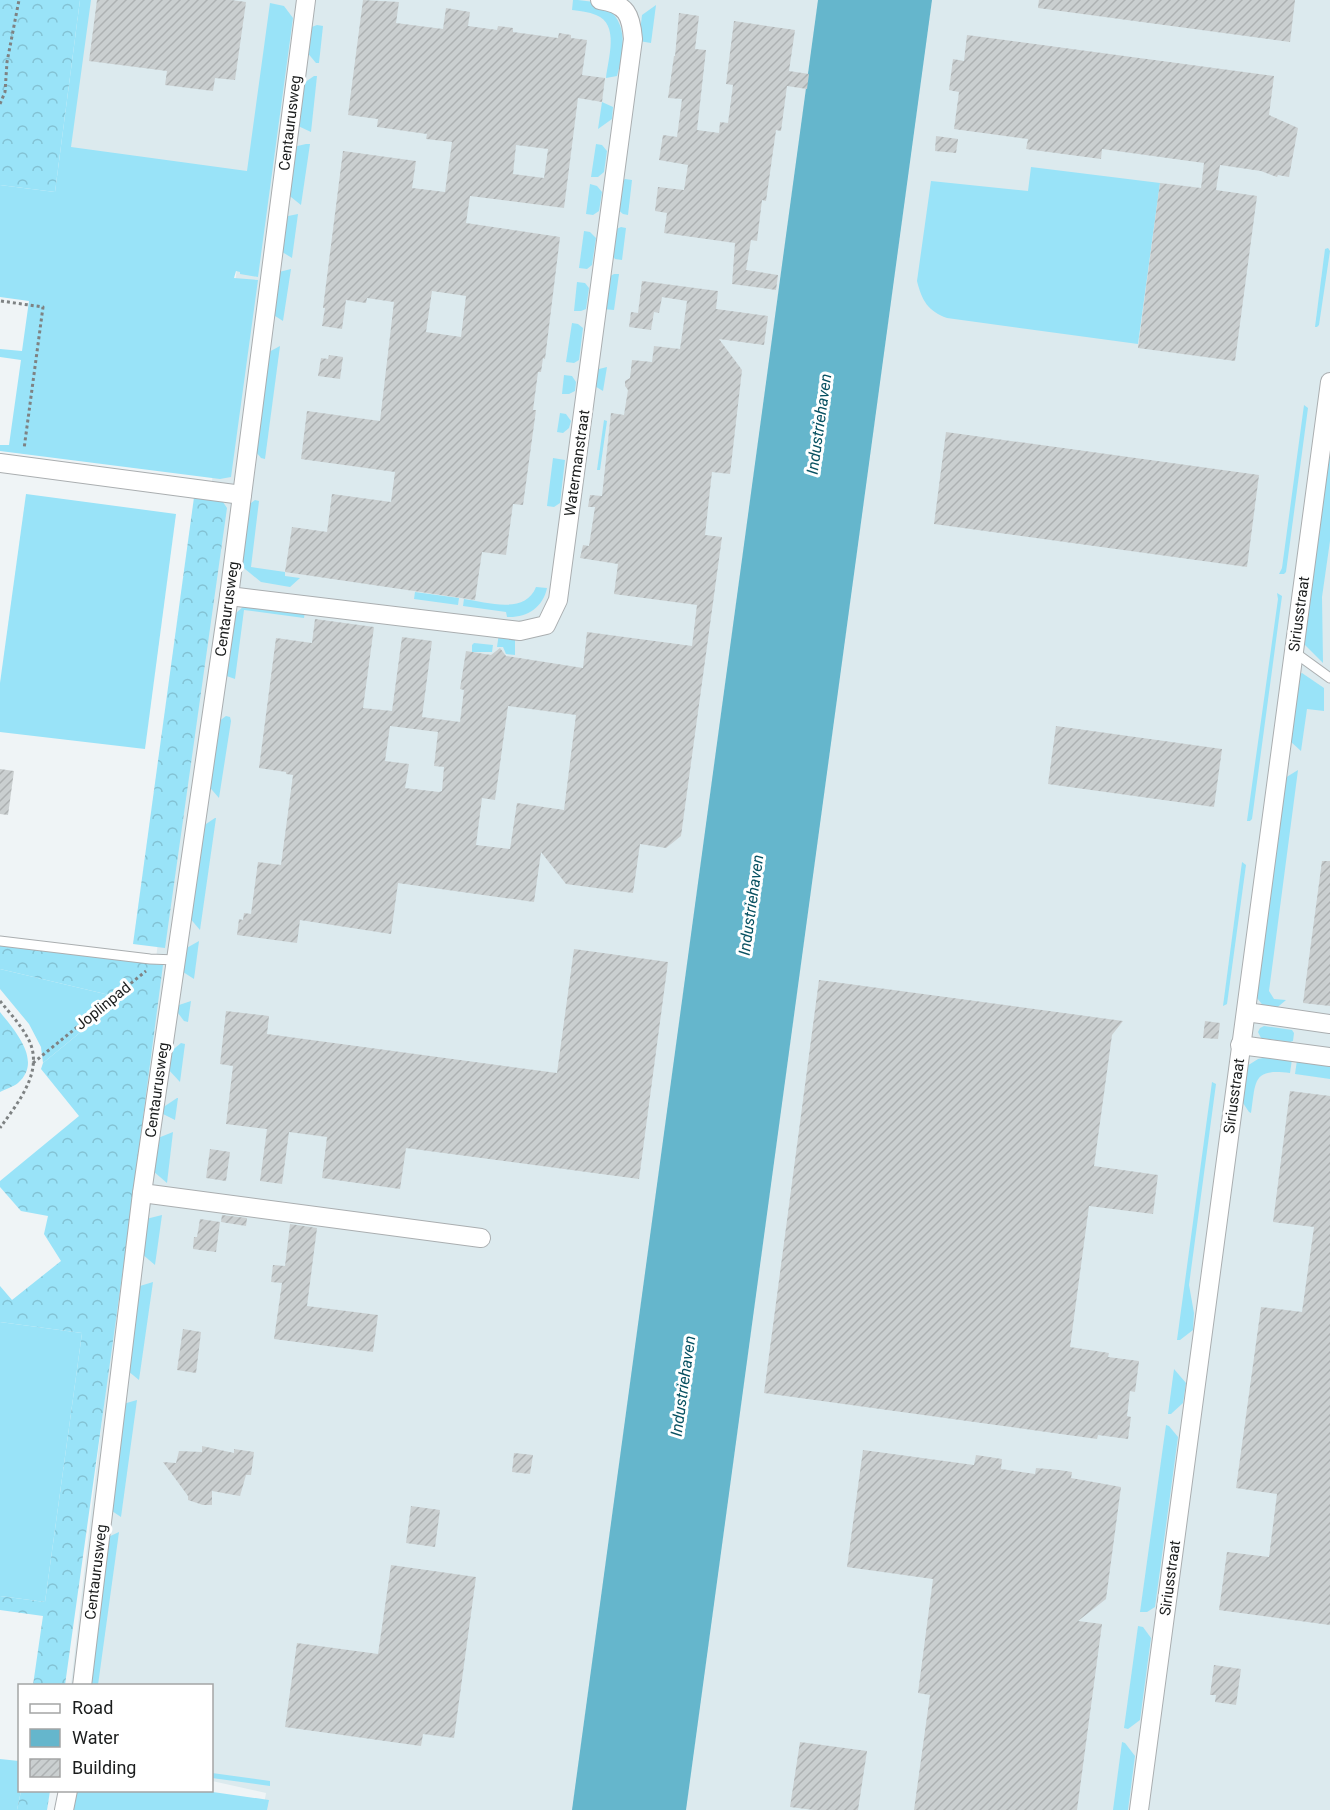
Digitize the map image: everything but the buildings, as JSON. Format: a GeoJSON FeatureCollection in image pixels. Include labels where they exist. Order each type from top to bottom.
{"type":"FeatureCollection","features":[{"type":"Feature","properties":{"kind":"street","name":"Centaurusweg"},"geometry":{"type":"LineString","coordinates":[[82,1684],[169,959],[229,596],[306,0]]}},
{"type":"Feature","properties":{"kind":"street","name":"Watermanstraat"},"geometry":{"type":"LineString","coordinates":[[229,596],[520,631],[546,625],[558,600],[633,39],[632,20],[624,9],[600,0]]}},
{"type":"Feature","properties":{"kind":"street","name":"Siriusstraat"},"geometry":{"type":"LineString","coordinates":[[1139,1810],[1330,382]]}},
{"type":"Feature","properties":{"kind":"street"},"geometry":{"type":"LineString","coordinates":[[0,463],[242,495]]}},
{"type":"Feature","properties":{"kind":"street"},"geometry":{"type":"LineString","coordinates":[[1240,1045],[1321,1055],[1322,1023],[1246,1012]]}},
{"type":"Feature","properties":{"kind":"street"},"geometry":{"type":"LineString","coordinates":[[142,1193],[481,1238]]}},
{"type":"Feature","properties":{"kind":"street"},"geometry":{"type":"LineString","coordinates":[[64,1810],[68,1792]]}},
{"type":"Feature","properties":{"kind":"lane"},"geometry":{"type":"LineString","coordinates":[[1294,652],[1330,678]]}},
{"type":"Feature","properties":{"kind":"lane"},"geometry":{"type":"LineString","coordinates":[[0,941],[150,959],[169,959]]}},
{"type":"Feature","properties":{"kind":"path"},"geometry":{"type":"LineString","coordinates":[[0,104],[6,92],[7,62],[19,0]]}},
{"type":"Feature","properties":{"kind":"path"},"geometry":{"type":"LineString","coordinates":[[1,301],[43,307],[22,466]]}},
{"type":"Feature","properties":{"kind":"path","name":"Joplinpad"},"geometry":{"type":"LineString","coordinates":[[33,1063],[169,959]]}},
{"type":"Feature","properties":{"kind":"path"},"geometry":{"type":"LineString","coordinates":[[0,1001],[26,1035],[32,1047],[33,1063],[32,1076],[24,1095],[0,1128]]}},
{"type":"Feature","properties":{"kind":"shaded area"},"geometry":{"type":"Polygon","coordinates":[[[86,0],[828,0],[583,1810],[263,1810],[266,1793],[213,1781],[213,1684],[71,1684],[247,182],[62,162],[86,0]]]}},
{"type":"Feature","properties":{"kind":"shaded area"},"geometry":{"type":"Polygon","coordinates":[[[919,0],[1330,0],[1330,1810],[679,1810],[919,0]]]}},
{"type":"Feature","properties":{"kind":"green space"},"geometry":{"type":"Polygon","coordinates":[[[0,0],[80,0],[55,192],[0,185],[0,0]]]}},
{"type":"Feature","properties":{"kind":"green space"},"geometry":{"type":"Polygon","coordinates":[[[80,0],[91,0],[71,147],[247,171],[270,3],[284,6],[293,18],[258,277],[240,274],[236,271],[234,278],[258,280],[231,477],[220,479],[0,451],[0,445],[9,445],[21,360],[0,357],[0,349],[22,351],[29,301],[0,297],[0,185],[55,192],[80,0]]]}},
{"type":"Feature","properties":{"kind":"green space"},"geometry":{"type":"Polygon","coordinates":[[[573,0],[603,6],[613,13],[619,23],[623,47],[617,76],[606,78],[611,43],[608,26],[596,15],[572,10],[573,0]]]}},
{"type":"Feature","properties":{"kind":"green space"},"geometry":{"type":"Polygon","coordinates":[[[656,5],[651,43],[639,41],[642,15],[656,5]]]}},
{"type":"Feature","properties":{"kind":"green space"},"geometry":{"type":"Polygon","coordinates":[[[317,25],[323,26],[319,63],[316,63],[306,51],[309,28],[317,25]]]}},
{"type":"Feature","properties":{"kind":"green space"},"geometry":{"type":"Polygon","coordinates":[[[317,76],[311,132],[296,125],[301,85],[317,76]]]}},
{"type":"Feature","properties":{"kind":"green space"},"geometry":{"type":"Polygon","coordinates":[[[602,102],[613,107],[612,119],[598,129],[602,102]]]}},
{"type":"Feature","properties":{"kind":"green space"},"geometry":{"type":"Polygon","coordinates":[[[310,144],[301,205],[286,193],[293,147],[310,144]]]}},
{"type":"Feature","properties":{"kind":"green space"},"geometry":{"type":"Polygon","coordinates":[[[596,144],[602,145],[607,151],[604,172],[598,177],[591,177],[596,144]]]}},
{"type":"Feature","properties":{"kind":"green space"},"geometry":{"type":"Polygon","coordinates":[[[1031,167],[1160,183],[1138,344],[947,318],[935,312],[924,300],[917,281],[931,181],[1028,191],[1031,167]]]}},
{"type":"Feature","properties":{"kind":"green space"},"geometry":{"type":"Polygon","coordinates":[[[625,179],[632,180],[628,215],[617,209],[620,183],[625,179]]]}},
{"type":"Feature","properties":{"kind":"green space"},"geometry":{"type":"Polygon","coordinates":[[[590,184],[597,186],[602,192],[599,211],[593,215],[586,214],[590,184]]]}},
{"type":"Feature","properties":{"kind":"green space"},"geometry":{"type":"Polygon","coordinates":[[[298,214],[292,258],[279,250],[283,217],[298,214]]]}},
{"type":"Feature","properties":{"kind":"green space"},"geometry":{"type":"Polygon","coordinates":[[[621,227],[626,228],[622,260],[615,259],[611,253],[614,230],[621,227]]]}},
{"type":"Feature","properties":{"kind":"green space"},"geometry":{"type":"Polygon","coordinates":[[[584,231],[590,232],[596,238],[592,265],[587,269],[579,268],[584,231]]]}},
{"type":"Feature","properties":{"kind":"green space"},"geometry":{"type":"Polygon","coordinates":[[[1328,248],[1330,251],[1319,325],[1315,327],[1325,249],[1328,248]]]}},
{"type":"Feature","properties":{"kind":"green space"},"geometry":{"type":"Polygon","coordinates":[[[291,269],[283,321],[272,314],[275,273],[291,269]]]}},
{"type":"Feature","properties":{"kind":"green space"},"geometry":{"type":"Polygon","coordinates":[[[619,274],[614,310],[603,309],[607,278],[619,274]]]}},
{"type":"Feature","properties":{"kind":"green space"},"geometry":{"type":"Polygon","coordinates":[[[577,282],[585,283],[589,288],[586,309],[581,311],[574,311],[577,282]]]}},
{"type":"Feature","properties":{"kind":"green space"},"geometry":{"type":"Polygon","coordinates":[[[572,323],[583,328],[579,360],[574,363],[566,362],[572,323]]]}},
{"type":"Feature","properties":{"kind":"green space"},"geometry":{"type":"Polygon","coordinates":[[[280,346],[265,459],[261,458],[252,447],[267,353],[280,346]]]}},
{"type":"Feature","properties":{"kind":"green space"},"geometry":{"type":"Polygon","coordinates":[[[607,367],[603,391],[593,385],[595,370],[607,367]]]}},
{"type":"Feature","properties":{"kind":"green space"},"geometry":{"type":"Polygon","coordinates":[[[564,375],[572,376],[576,382],[575,391],[569,394],[562,394],[564,375]]]}},
{"type":"Feature","properties":{"kind":"green space"},"geometry":{"type":"Polygon","coordinates":[[[1304,405],[1308,408],[1286,572],[1279,574],[1282,568],[1304,405]]]}},
{"type":"Feature","properties":{"kind":"green space"},"geometry":{"type":"Polygon","coordinates":[[[560,413],[566,414],[571,421],[569,428],[563,433],[557,432],[560,413]]]}},
{"type":"Feature","properties":{"kind":"green space"},"geometry":{"type":"Polygon","coordinates":[[[604,420],[607,421],[600,470],[597,470],[604,420]]]}},
{"type":"Feature","properties":{"kind":"green space"},"geometry":{"type":"Polygon","coordinates":[[[1330,450],[1330,541],[1322,597],[1323,663],[1303,643],[1330,450]]]}},
{"type":"Feature","properties":{"kind":"green space"},"geometry":{"type":"Polygon","coordinates":[[[553,458],[565,460],[560,503],[554,507],[547,506],[553,458]]]}},
{"type":"Feature","properties":{"kind":"green space"},"geometry":{"type":"Polygon","coordinates":[[[195,490],[219,496],[227,508],[165,948],[133,944],[195,490]]]}},
{"type":"Feature","properties":{"kind":"green space"},"geometry":{"type":"Polygon","coordinates":[[[26,494],[176,514],[145,749],[0,732],[0,683],[26,494]]]}},
{"type":"Feature","properties":{"kind":"green space"},"geometry":{"type":"Polygon","coordinates":[[[255,500],[259,501],[251,567],[285,572],[285,576],[300,578],[290,587],[261,582],[242,565],[243,509],[255,500]]]}},
{"type":"Feature","properties":{"kind":"green space"},"geometry":{"type":"Polygon","coordinates":[[[536,587],[547,588],[542,601],[533,610],[521,616],[507,617],[506,612],[463,606],[464,599],[504,605],[514,604],[531,596],[536,587]]]}},
{"type":"Feature","properties":{"kind":"green space"},"geometry":{"type":"Polygon","coordinates":[[[415,592],[459,598],[458,605],[414,599],[415,592]]]}},
{"type":"Feature","properties":{"kind":"green space"},"geometry":{"type":"Polygon","coordinates":[[[1277,593],[1282,596],[1252,819],[1247,821],[1278,599],[1277,593]]]}},
{"type":"Feature","properties":{"kind":"green space"},"geometry":{"type":"Polygon","coordinates":[[[244,606],[305,611],[304,618],[244,610],[235,679],[221,674],[236,613],[244,606]]]}},
{"type":"Feature","properties":{"kind":"green space"},"geometry":{"type":"Polygon","coordinates":[[[499,633],[515,638],[515,655],[506,654],[503,647],[497,647],[499,633]]]}},
{"type":"Feature","properties":{"kind":"green space"},"geometry":{"type":"Polygon","coordinates":[[[474,643],[493,645],[492,652],[472,652],[474,643]]]}},
{"type":"Feature","properties":{"kind":"green space"},"geometry":{"type":"Polygon","coordinates":[[[1302,673],[1324,688],[1324,711],[1307,709],[1301,751],[1290,741],[1302,673]]]}},
{"type":"Feature","properties":{"kind":"green space"},"geometry":{"type":"Polygon","coordinates":[[[226,716],[230,717],[231,721],[219,798],[206,783],[214,725],[226,716]]]}},
{"type":"Feature","properties":{"kind":"green space"},"geometry":{"type":"Polygon","coordinates":[[[1298,770],[1269,991],[1274,999],[1286,1000],[1273,1011],[1265,1008],[1257,998],[1285,778],[1298,770]]]}},
{"type":"Feature","properties":{"kind":"green space"},"geometry":{"type":"Polygon","coordinates":[[[215,818],[200,930],[188,916],[200,828],[215,818]]]}},
{"type":"Feature","properties":{"kind":"green space"},"geometry":{"type":"Polygon","coordinates":[[[1242,862],[1246,865],[1227,1004],[1223,1006],[1242,862]]]}},
{"type":"Feature","properties":{"kind":"green space"},"geometry":{"type":"Polygon","coordinates":[[[199,941],[194,979],[180,970],[183,950],[199,941]]]}},
{"type":"Feature","properties":{"kind":"green space"},"geometry":{"type":"Polygon","coordinates":[[[0,944],[163,965],[65,1684],[33,1684],[43,1616],[0,1610],[0,1596],[45,1602],[82,1333],[0,1322],[0,1286],[12,1300],[61,1261],[44,1234],[48,1216],[21,1211],[0,1187],[0,1181],[79,1116],[41,1069],[43,1063],[122,998],[0,969],[0,944]]]}},
{"type":"Feature","properties":{"kind":"green space"},"geometry":{"type":"Polygon","coordinates":[[[0,969],[122,998],[43,1063],[41,1047],[29,1024],[0,989],[0,969]]]}},
{"type":"Feature","properties":{"kind":"green space"},"geometry":{"type":"Polygon","coordinates":[[[191,1001],[188,1022],[184,1021],[175,1009],[176,1006],[191,1001]]]}},
{"type":"Feature","properties":{"kind":"green space"},"geometry":{"type":"Polygon","coordinates":[[[0,1012],[24,1046],[28,1065],[18,1083],[0,1092],[0,1012]]]}},
{"type":"Feature","properties":{"kind":"green space"},"geometry":{"type":"Polygon","coordinates":[[[1264,1026],[1292,1030],[1293,1041],[1261,1038],[1258,1032],[1264,1026]]]}},
{"type":"Feature","properties":{"kind":"green space"},"geometry":{"type":"Polygon","coordinates":[[[181,1043],[185,1044],[180,1082],[167,1068],[169,1053],[181,1043]]]}},
{"type":"Feature","properties":{"kind":"green space"},"geometry":{"type":"Polygon","coordinates":[[[1268,1057],[1292,1059],[1290,1073],[1269,1073],[1258,1079],[1251,1113],[1241,1100],[1247,1066],[1258,1059],[1268,1057]]]}},
{"type":"Feature","properties":{"kind":"green space"},"geometry":{"type":"Polygon","coordinates":[[[1297,1060],[1330,1064],[1330,1079],[1295,1074],[1297,1060]]]}},
{"type":"Feature","properties":{"kind":"green space"},"geometry":{"type":"Polygon","coordinates":[[[1212,1082],[1216,1084],[1189,1285],[1194,1313],[1193,1330],[1177,1340],[1212,1082]]]}},
{"type":"Feature","properties":{"kind":"green space"},"geometry":{"type":"Polygon","coordinates":[[[177,1098],[175,1120],[161,1113],[162,1108],[177,1098]]]}},
{"type":"Feature","properties":{"kind":"green space"},"geometry":{"type":"Polygon","coordinates":[[[173,1132],[167,1183],[153,1171],[158,1138],[173,1132]]]}},
{"type":"Feature","properties":{"kind":"green space"},"geometry":{"type":"Polygon","coordinates":[[[162,1215],[155,1265],[142,1254],[146,1219],[162,1215]]]}},
{"type":"Feature","properties":{"kind":"green space"},"geometry":{"type":"Polygon","coordinates":[[[153,1282],[139,1380],[128,1371],[140,1286],[153,1282]]]}},
{"type":"Feature","properties":{"kind":"green space"},"geometry":{"type":"Polygon","coordinates":[[[0,1322],[82,1333],[45,1602],[0,1596],[0,1322]]]}},
{"type":"Feature","properties":{"kind":"green space"},"geometry":{"type":"Polygon","coordinates":[[[1174,1369],[1186,1383],[1183,1403],[1168,1414],[1174,1369]]]}},
{"type":"Feature","properties":{"kind":"green space"},"geometry":{"type":"Polygon","coordinates":[[[137,1400],[121,1517],[109,1509],[123,1404],[137,1400]]]}},
{"type":"Feature","properties":{"kind":"green space"},"geometry":{"type":"Polygon","coordinates":[[[1166,1425],[1178,1437],[1155,1607],[1147,1612],[1140,1612],[1166,1425]]]}},
{"type":"Feature","properties":{"kind":"green space"},"geometry":{"type":"Polygon","coordinates":[[[119,1532],[98,1684],[83,1684],[106,1538],[119,1532]]]}},
{"type":"Feature","properties":{"kind":"green space"},"geometry":{"type":"Polygon","coordinates":[[[1138,1626],[1143,1627],[1151,1638],[1140,1720],[1128,1729],[1124,1728],[1138,1626]]]}},
{"type":"Feature","properties":{"kind":"green space"},"geometry":{"type":"Polygon","coordinates":[[[1122,1742],[1135,1756],[1128,1810],[1113,1810],[1122,1742]]]}},
{"type":"Feature","properties":{"kind":"green space"},"geometry":{"type":"Polygon","coordinates":[[[0,1759],[18,1761],[18,1792],[21,1792],[17,1810],[0,1810],[0,1759]]]}},
{"type":"Feature","properties":{"kind":"green space"},"geometry":{"type":"Polygon","coordinates":[[[213,1773],[270,1781],[270,1786],[213,1778],[213,1773]]]}},
{"type":"Feature","properties":{"kind":"green space"},"geometry":{"type":"Polygon","coordinates":[[[21,1792],[50,1792],[47,1810],[17,1810],[21,1792]]]}},
{"type":"Feature","properties":{"kind":"green space"},"geometry":{"type":"Polygon","coordinates":[[[69,1792],[213,1792],[269,1800],[267,1810],[66,1810],[69,1792]]]}},
{"type":"Feature","properties":{"kind":"water","name":"Industriehaven"},"geometry":{"type":"Polygon","coordinates":[[[818,0],[932,0],[686,1810],[572,1810],[818,0]]]}}]}
